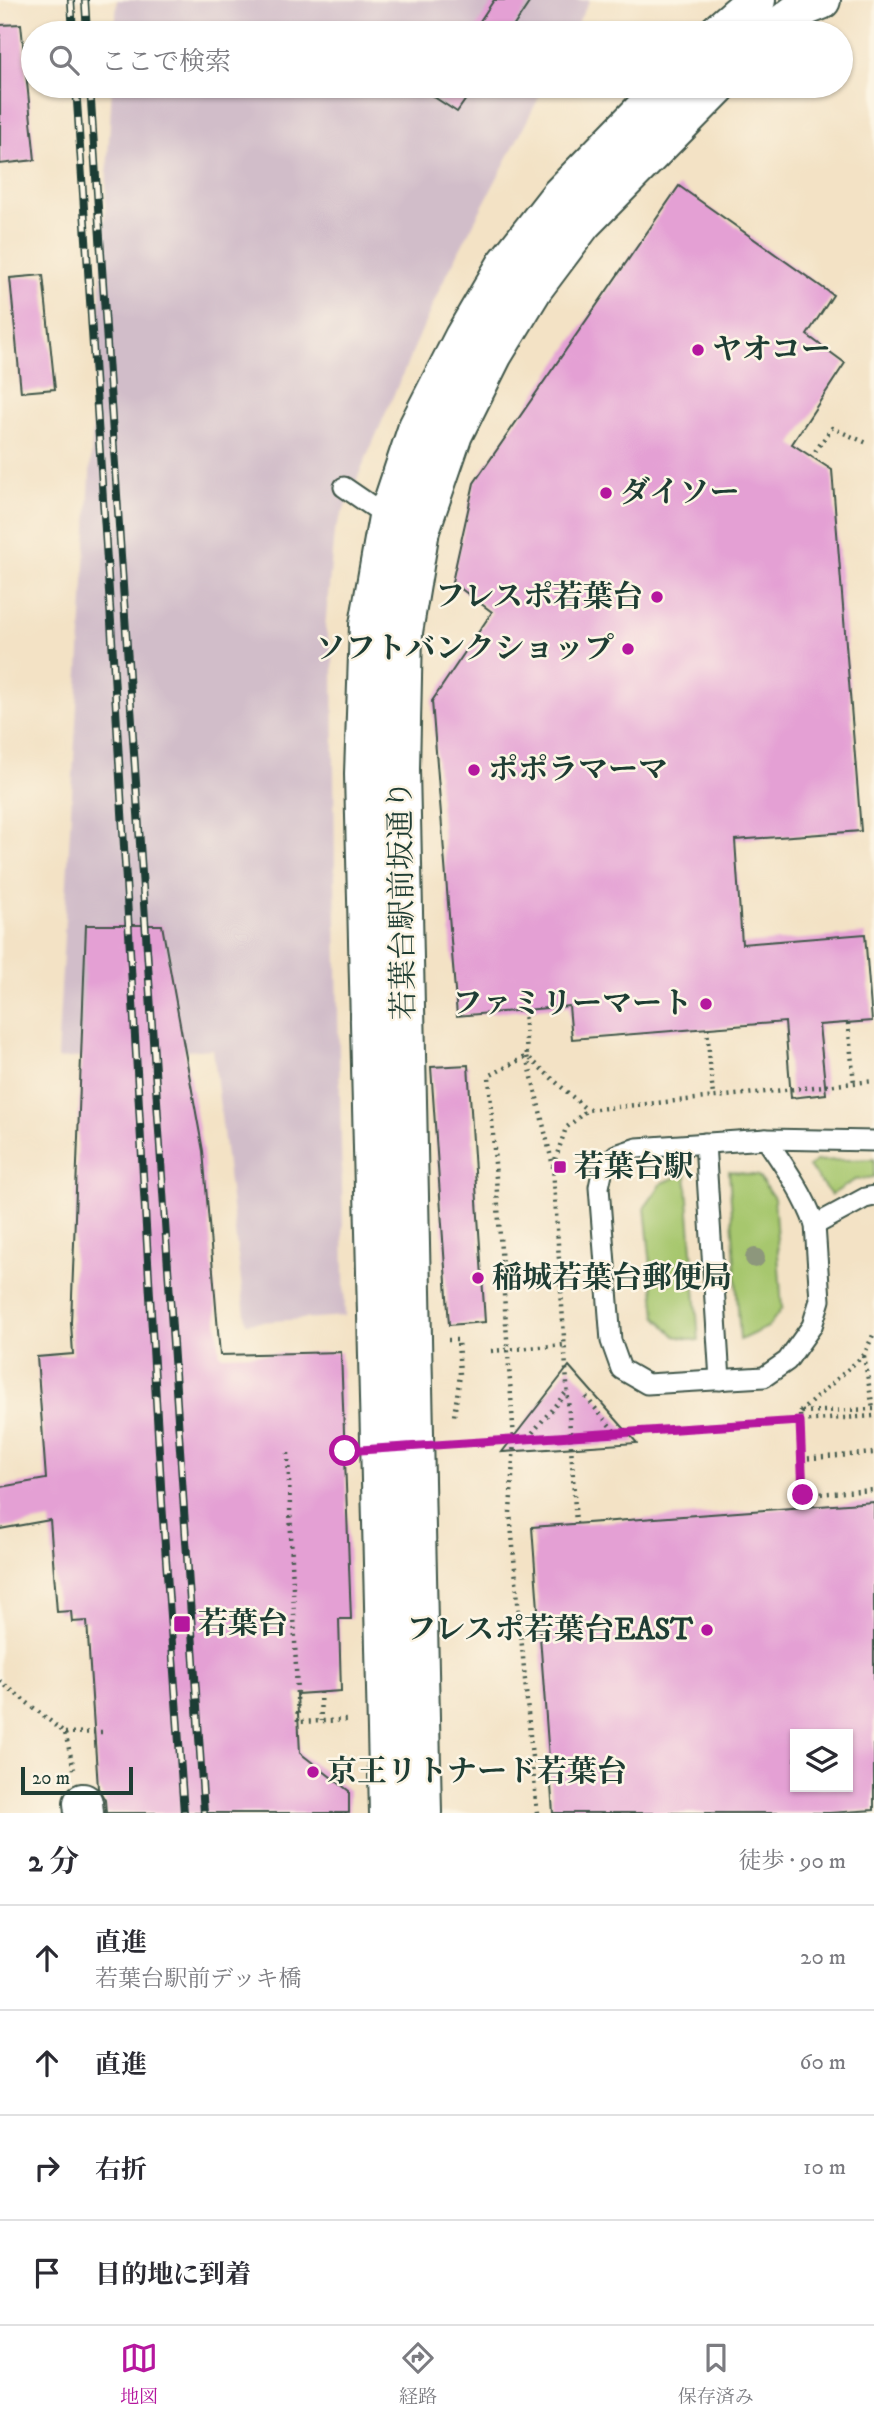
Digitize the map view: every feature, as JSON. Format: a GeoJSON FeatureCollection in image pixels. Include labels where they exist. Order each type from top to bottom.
{"type":"FeatureCollection","features":[{"type":"Feature","properties":{"kind":"street"},"geometry":{"type":"LineString","coordinates":[[730,21],[756,0]]}},
{"type":"Feature","properties":{"kind":"street"},"geometry":{"type":"LineString","coordinates":[[787,21],[806,6],[821,0]]}},
{"type":"Feature","properties":{"kind":"street","name":"若葉台駅前坂通り"},"geometry":{"type":"LineString","coordinates":[[389,1813],[364,774],[369,625],[388,517],[418,427],[464,337],[506,265],[560,196],[655,98]]}},
{"type":"Feature","properties":{"kind":"street","name":"若葉台駅前坂通り"},"geometry":{"type":"LineString","coordinates":[[422,1813],[400,768],[403,632],[420,530],[453,434],[493,354],[534,287],[582,223],[705,98]]}},
{"type":"Feature","properties":{"kind":"lane"},"geometry":{"type":"LineString","coordinates":[[344,486],[388,517]]}},
{"type":"Feature","properties":{"kind":"lane"},"geometry":{"type":"LineString","coordinates":[[766,1139],[808,1205],[815,1226],[820,1300],[812,1326],[787,1361],[764,1377],[647,1384],[621,1369],[611,1341],[599,1187],[603,1168],[616,1155],[637,1148],[766,1139],[874,1141]]}},
{"type":"Feature","properties":{"kind":"lane"},"geometry":{"type":"LineString","coordinates":[[705,1143],[720,1380]]}},
{"type":"Feature","properties":{"kind":"lane"},"geometry":{"type":"LineString","coordinates":[[815,1226],[864,1198],[874,1196]]}},
{"type":"Feature","properties":{"kind":"path"},"geometry":{"type":"LineString","coordinates":[[811,457],[832,428],[867,443]]}},
{"type":"Feature","properties":{"kind":"path"},"geometry":{"type":"LineString","coordinates":[[524,1010],[527,1056],[552,1166],[576,1524]]}},
{"type":"Feature","properties":{"kind":"path"},"geometry":{"type":"LineString","coordinates":[[848,1023],[854,1083]]}},
{"type":"Feature","properties":{"kind":"path"},"geometry":{"type":"LineString","coordinates":[[707,1028],[713,1096]]}},
{"type":"Feature","properties":{"kind":"path"},"geometry":{"type":"LineString","coordinates":[[527,1056],[489,1076],[514,1440],[510,1513],[537,1813]]}},
{"type":"Feature","properties":{"kind":"path"},"geometry":{"type":"LineString","coordinates":[[527,1056],[587,1110]]}},
{"type":"Feature","properties":{"kind":"path"},"geometry":{"type":"LineString","coordinates":[[552,1166],[566,1128],[587,1110],[874,1081]]}},
{"type":"Feature","properties":{"kind":"path"},"geometry":{"type":"LineString","coordinates":[[874,1333],[864,1355],[800,1412],[803,1495],[874,1490]]}},
{"type":"Feature","properties":{"kind":"path"},"geometry":{"type":"LineString","coordinates":[[491,1351],[565,1345]]}},
{"type":"Feature","properties":{"kind":"path"},"geometry":{"type":"LineString","coordinates":[[864,1355],[874,1413]]}},
{"type":"Feature","properties":{"kind":"path"},"geometry":{"type":"LineString","coordinates":[[454,1416],[460,1375]]}},
{"type":"Feature","properties":{"kind":"path"},"geometry":{"type":"LineString","coordinates":[[527,1439],[568,1390]]}},
{"type":"Feature","properties":{"kind":"path"},"geometry":{"type":"LineString","coordinates":[[586,1397],[615,1433]]}},
{"type":"Feature","properties":{"kind":"path"},"geometry":{"type":"LineString","coordinates":[[800,1412],[874,1413]]}},
{"type":"Feature","properties":{"kind":"path"},"geometry":{"type":"LineString","coordinates":[[345,1451],[800,1421],[874,1413]]}},
{"type":"Feature","properties":{"kind":"path"},"geometry":{"type":"LineString","coordinates":[[451,1444],[453,1430]]}},
{"type":"Feature","properties":{"kind":"path"},"geometry":{"type":"LineString","coordinates":[[288,1453],[298,1722],[353,1720]]}},
{"type":"Feature","properties":{"kind":"path"},"geometry":{"type":"LineString","coordinates":[[801,1459],[874,1453]]}},
{"type":"Feature","properties":{"kind":"path"},"geometry":{"type":"LineString","coordinates":[[0,1681],[65,1733],[104,1732]]}},
{"type":"Feature","properties":{"kind":"path"},"geometry":{"type":"LineString","coordinates":[[320,1692],[321,1721]]}},
{"type":"Feature","properties":{"kind":"shaded area"},"geometry":{"type":"Polygon","coordinates":[[[117,0],[590,0],[579,21],[116,21],[117,0]]]}},
{"type":"Feature","properties":{"kind":"shaded area"},"geometry":{"type":"Polygon","coordinates":[[[111,98],[539,98],[441,286],[334,532],[325,628],[333,653],[345,1316],[246,1323],[213,1049],[57,1059],[111,98]]]}},
{"type":"Feature","properties":{"kind":"green space"},"geometry":{"type":"Polygon","coordinates":[[[874,1159],[874,1177],[855,1180],[831,1195],[809,1167],[815,1161],[874,1159]]]}},
{"type":"Feature","properties":{"kind":"green space"},"geometry":{"type":"Polygon","coordinates":[[[729,1171],[758,1176],[774,1198],[782,1308],[768,1327],[740,1340],[729,1171]]]}},
{"type":"Feature","properties":{"kind":"green space"},"geometry":{"type":"Polygon","coordinates":[[[686,1173],[699,1341],[675,1336],[656,1316],[645,1207],[662,1183],[686,1173]]]}},
{"type":"Feature","properties":{"kind":"building"},"geometry":{"type":"Polygon","coordinates":[[[494,0],[531,0],[517,21],[480,21],[494,0]]]}},
{"type":"Feature","properties":{"kind":"building"},"geometry":{"type":"Polygon","coordinates":[[[21,24],[21,98],[29,98],[35,160],[0,164],[0,25],[21,24]]]}},
{"type":"Feature","properties":{"kind":"building"},"geometry":{"type":"Polygon","coordinates":[[[436,98],[467,98],[457,112],[436,98]]]}},
{"type":"Feature","properties":{"kind":"building","name":"フレスポ若葉台"},"geometry":{"type":"Polygon","coordinates":[[[679,186],[833,295],[807,335],[845,363],[792,444],[832,470],[861,831],[735,840],[742,944],[865,934],[872,1021],[819,1025],[826,1094],[791,1098],[785,1022],[572,1039],[569,1006],[457,1016],[432,701],[492,612],[452,582],[474,483],[679,186]]]}},
{"type":"Feature","properties":{"kind":"building"},"geometry":{"type":"Polygon","coordinates":[[[43,275],[55,389],[21,392],[10,278],[43,275]]]}},
{"type":"Feature","properties":{"kind":"building"},"geometry":{"type":"Polygon","coordinates":[[[86,925],[162,925],[203,1151],[220,1355],[341,1352],[351,1619],[339,1619],[341,1691],[297,1694],[300,1753],[349,1791],[349,1813],[106,1813],[105,1800],[98,1788],[87,1621],[72,1622],[71,1611],[57,1612],[50,1520],[0,1529],[0,1487],[46,1479],[37,1357],[73,1354],[71,1323],[86,925]]]}},
{"type":"Feature","properties":{"kind":"building"},"geometry":{"type":"Polygon","coordinates":[[[468,1065],[485,1322],[449,1325],[431,1067],[468,1065]]]}},
{"type":"Feature","properties":{"kind":"building"},"geometry":{"type":"Polygon","coordinates":[[[569,1366],[637,1443],[502,1452],[569,1366]]]}},
{"type":"Feature","properties":{"kind":"building","name":"フレスポ若葉台EAST"},"geometry":{"type":"Polygon","coordinates":[[[874,1502],[874,1810],[829,1813],[553,1813],[532,1527],[874,1502]]]}},
{"type":"Feature","properties":{"kind":"railway"},"geometry":{"type":"LineString","coordinates":[[71,0],[72,21]]}},
{"type":"Feature","properties":{"kind":"railway"},"geometry":{"type":"LineString","coordinates":[[85,0],[86,21]]}},
{"type":"Feature","properties":{"kind":"railway"},"geometry":{"type":"LineString","coordinates":[[77,98],[111,622],[162,1503],[184,1813]]}},
{"type":"Feature","properties":{"kind":"railway"},"geometry":{"type":"LineString","coordinates":[[91,98],[204,1813]]}},
{"type":"Feature","properties":{"kind":"place","name":"ヤオコー"},"geometry":{"type":"Point","coordinates":[698,350]}},
{"type":"Feature","properties":{"kind":"place","name":"ダイソー"},"geometry":{"type":"Point","coordinates":[606,493]}},
{"type":"Feature","properties":{"kind":"place","name":"フレスポ若葉台"},"geometry":{"type":"Point","coordinates":[657,597]}},
{"type":"Feature","properties":{"kind":"place","name":"ソフトバンクショップ"},"geometry":{"type":"Point","coordinates":[628,649]}},
{"type":"Feature","properties":{"kind":"place","name":"ポポラマーマ"},"geometry":{"type":"Point","coordinates":[474,770]}},
{"type":"Feature","properties":{"kind":"place","name":"ファミリーマート"},"geometry":{"type":"Point","coordinates":[706,1004]}},
{"type":"Feature","properties":{"kind":"place","name":"若葉台駅"},"geometry":{"type":"Point","coordinates":[560,1167]}},
{"type":"Feature","properties":{"kind":"place","name":"稲城若葉台郵便局"},"geometry":{"type":"Point","coordinates":[478,1278]}},
{"type":"Feature","properties":{"kind":"place","name":"若葉台"},"geometry":{"type":"Point","coordinates":[182,1624]}},
{"type":"Feature","properties":{"kind":"place","name":"フレスポ若葉台EAST"},"geometry":{"type":"Point","coordinates":[707,1630]}},
{"type":"Feature","properties":{"kind":"place","name":"京王リトナード若葉台"},"geometry":{"type":"Point","coordinates":[313,1772]}},
{"type":"Feature","properties":{"kind":"route"},"geometry":{"type":"LineString","coordinates":[[345,1451],[800,1421],[803,1495]]}}]}
